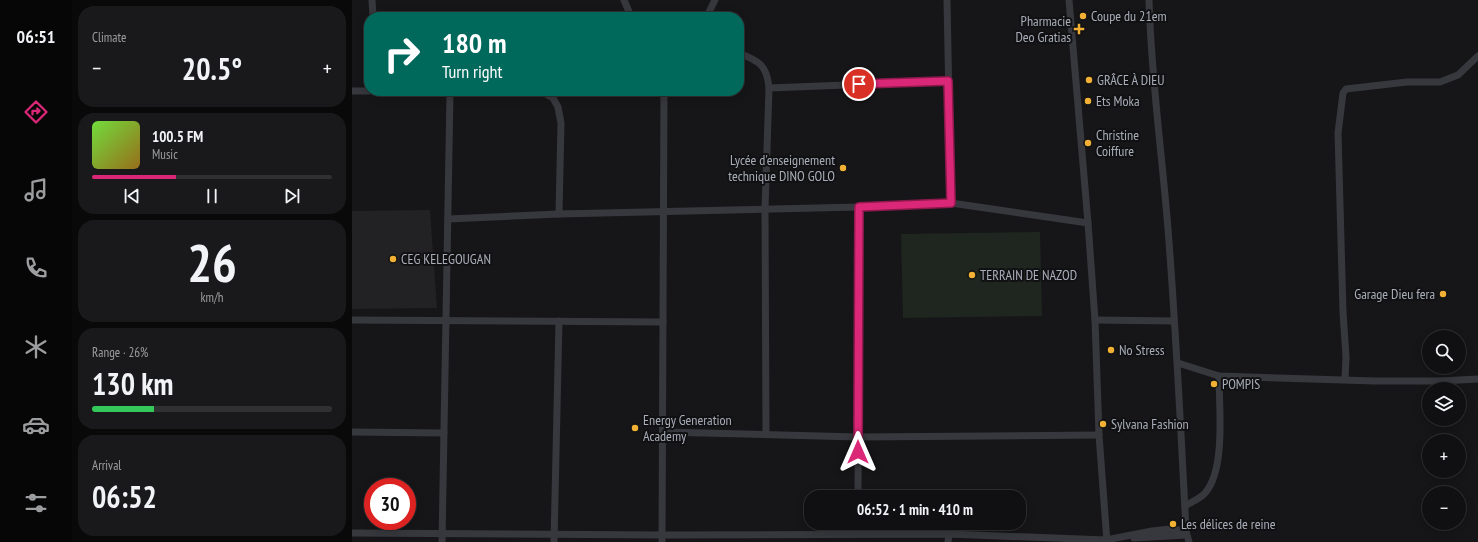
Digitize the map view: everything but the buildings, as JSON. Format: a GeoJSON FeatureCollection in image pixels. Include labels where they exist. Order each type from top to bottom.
{"type":"FeatureCollection","features":[{"type":"Feature","properties":{"kind":"street"},"geometry":{"type":"LineString","coordinates":[[372,0],[373,12]]}},
{"type":"Feature","properties":{"kind":"street"},"geometry":{"type":"LineString","coordinates":[[624,0],[629,12]]}},
{"type":"Feature","properties":{"kind":"street"},"geometry":{"type":"LineString","coordinates":[[709,12],[715,0]]}},
{"type":"Feature","properties":{"kind":"street"},"geometry":{"type":"LineString","coordinates":[[947,0],[951,203]]}},
{"type":"Feature","properties":{"kind":"street"},"geometry":{"type":"LineString","coordinates":[[1069,0],[1095,320],[1099,434],[1106,541]]}},
{"type":"Feature","properties":{"kind":"street"},"geometry":{"type":"LineString","coordinates":[[352,533],[554,534],[662,539],[858,534],[948,534],[1106,541],[1152,531],[1170,529],[1187,536],[1178,363],[1148,0]]}},
{"type":"Feature","properties":{"kind":"street"},"geometry":{"type":"LineString","coordinates":[[744,56],[762,65],[768,75],[769,88],[765,209],[766,434]]}},
{"type":"Feature","properties":{"kind":"street"},"geometry":{"type":"LineString","coordinates":[[1345,379],[1346,357],[1343,312],[1338,133],[1343,93],[1346,89],[1386,83],[1440,82],[1458,75],[1478,56]]}},
{"type":"Feature","properties":{"kind":"street"},"geometry":{"type":"LineString","coordinates":[[769,88],[948,81]]}},
{"type":"Feature","properties":{"kind":"street"},"geometry":{"type":"LineString","coordinates":[[352,91],[364,91]]}},
{"type":"Feature","properties":{"kind":"street"},"geometry":{"type":"LineString","coordinates":[[442,542],[450,96]]}},
{"type":"Feature","properties":{"kind":"street"},"geometry":{"type":"LineString","coordinates":[[548,96],[553,98],[558,107],[561,123],[559,214]]}},
{"type":"Feature","properties":{"kind":"street"},"geometry":{"type":"LineString","coordinates":[[662,539],[664,96]]}},
{"type":"Feature","properties":{"kind":"street"},"geometry":{"type":"LineString","coordinates":[[448,219],[559,214],[859,207],[951,203],[1088,222]]}},
{"type":"Feature","properties":{"kind":"street"},"geometry":{"type":"LineString","coordinates":[[858,490],[859,207]]}},
{"type":"Feature","properties":{"kind":"street"},"geometry":{"type":"LineString","coordinates":[[352,320],[663,322]]}},
{"type":"Feature","properties":{"kind":"street"},"geometry":{"type":"LineString","coordinates":[[1095,320],[1174,321]]}},
{"type":"Feature","properties":{"kind":"street"},"geometry":{"type":"LineString","coordinates":[[554,542],[559,321]]}},
{"type":"Feature","properties":{"kind":"street"},"geometry":{"type":"LineString","coordinates":[[1178,363],[1219,376],[1295,379],[1433,381],[1478,379]]}},
{"type":"Feature","properties":{"kind":"street"},"geometry":{"type":"LineString","coordinates":[[1185,506],[1205,494],[1218,466],[1220,431],[1219,376]]}},
{"type":"Feature","properties":{"kind":"street"},"geometry":{"type":"LineString","coordinates":[[352,432],[444,433]]}},
{"type":"Feature","properties":{"kind":"street"},"geometry":{"type":"LineString","coordinates":[[663,432],[858,437],[1099,434]]}},
{"type":"Feature","properties":{"kind":"street"},"geometry":{"type":"LineString","coordinates":[[948,534],[948,542]]}},
{"type":"Feature","properties":{"kind":"shaded area","name":"CEG KELEGOUGAN"},"geometry":{"type":"Polygon","coordinates":[[[430,210],[437,308],[352,309],[352,211],[430,210]]]}},
{"type":"Feature","properties":{"kind":"shaded area","name":"TERRAIN DE NAZOD"},"geometry":{"type":"Polygon","coordinates":[[[1040,232],[1042,316],[903,318],[901,234],[1040,232]]]}},
{"type":"Feature","properties":{"kind":"place","name":"Coupe du 21em"},"geometry":{"type":"Point","coordinates":[1083,16]}},
{"type":"Feature","properties":{"kind":"place","name":"Pharmacie Deo Gratias"},"geometry":{"type":"Point","coordinates":[1079,29]}},
{"type":"Feature","properties":{"kind":"place","name":"GRÂCE À DIEU"},"geometry":{"type":"Point","coordinates":[1089,80]}},
{"type":"Feature","properties":{"kind":"place","name":"Ets Moka"},"geometry":{"type":"Point","coordinates":[1088,101]}},
{"type":"Feature","properties":{"kind":"place","name":"Christine Coiffure"},"geometry":{"type":"Point","coordinates":[1088,143]}},
{"type":"Feature","properties":{"kind":"place","name":"Lycée d'enseignement technique DINO GOLO"},"geometry":{"type":"Point","coordinates":[843,168]}},
{"type":"Feature","properties":{"kind":"place","name":"CEG KELEGOUGAN"},"geometry":{"type":"Point","coordinates":[393,259]}},
{"type":"Feature","properties":{"kind":"place","name":"TERRAIN DE NAZOD"},"geometry":{"type":"Point","coordinates":[972,275]}},
{"type":"Feature","properties":{"kind":"place","name":"Garage Dieu fera"},"geometry":{"type":"Point","coordinates":[1443,294]}},
{"type":"Feature","properties":{"kind":"place","name":"No Stress"},"geometry":{"type":"Point","coordinates":[1111,350]}},
{"type":"Feature","properties":{"kind":"place","name":"POMPIS"},"geometry":{"type":"Point","coordinates":[1214,384]}},
{"type":"Feature","properties":{"kind":"place","name":"Sylvana Fashion"},"geometry":{"type":"Point","coordinates":[1103,424]}},
{"type":"Feature","properties":{"kind":"place","name":"Energy Generation Academy"},"geometry":{"type":"Point","coordinates":[635,428]}},
{"type":"Feature","properties":{"kind":"place","name":"Les délices de reine"},"geometry":{"type":"Point","coordinates":[1173,524]}},
{"type":"Feature","properties":{"kind":"route"},"geometry":{"type":"LineString","coordinates":[[858,452],[859,207],[951,203],[948,81],[859,84]]}}]}
